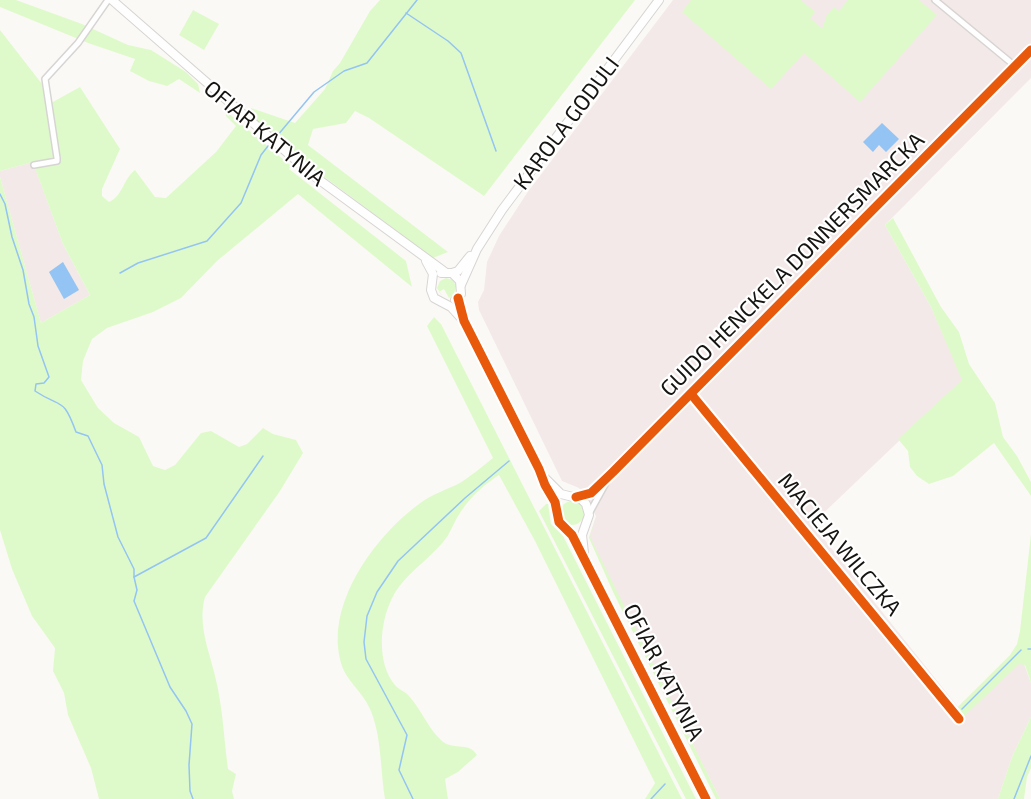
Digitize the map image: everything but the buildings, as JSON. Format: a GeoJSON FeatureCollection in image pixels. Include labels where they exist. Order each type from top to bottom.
{"type":"FeatureCollection","features":[{"type":"Feature","properties":{"kind":"street"},"geometry":{"type":"LineString","coordinates":[[34,165],[57,161],[46,76],[78,43],[110,0]]}},
{"type":"Feature","properties":{"kind":"street","name":"OFIAR KATYNIA"},"geometry":{"type":"LineString","coordinates":[[110,0],[314,176],[424,258],[448,273]]}},
{"type":"Feature","properties":{"kind":"street","name":"KAROLA GODULI"},"geometry":{"type":"LineString","coordinates":[[448,273],[458,271],[477,249],[515,192],[659,0]]}},
{"type":"Feature","properties":{"kind":"street"},"geometry":{"type":"LineString","coordinates":[[935,0],[1015,66]]}},
{"type":"Feature","properties":{"kind":"street","name":"GUIDO HENCKELA DONNERSMARCKA"},"geometry":{"type":"LineString","coordinates":[[573,497],[591,494],[1031,50]]}},
{"type":"Feature","properties":{"kind":"street","name":"KAROLA GODULI"},"geometry":{"type":"LineString","coordinates":[[461,285],[477,249]]}},
{"type":"Feature","properties":{"kind":"street"},"geometry":{"type":"LineString","coordinates":[[424,258],[433,274],[432,282],[432,294],[437,300],[445,303],[453,302],[458,298],[462,289],[458,278],[448,273],[438,275],[432,282]]}},
{"type":"Feature","properties":{"kind":"street","name":"OFIAR KATYNIA"},"geometry":{"type":"LineString","coordinates":[[458,298],[464,321],[555,502],[559,522],[572,535],[706,799]]}},
{"type":"Feature","properties":{"kind":"street","name":"OFIAR KATYNIA"},"geometry":{"type":"LineString","coordinates":[[445,303],[464,321]]}},
{"type":"Feature","properties":{"kind":"street","name":"MACIEJA WILCZKA"},"geometry":{"type":"LineString","coordinates":[[691,394],[959,719]]}},
{"type":"Feature","properties":{"kind":"street","name":"OFIAR KATYNIA"},"geometry":{"type":"LineString","coordinates":[[539,469],[556,491],[586,504],[589,515],[582,537],[586,562]]}},
{"type":"Feature","properties":{"kind":"street","name":"GUIDO HENCKELA DONNERSMARCKA"},"geometry":{"type":"LineString","coordinates":[[589,515],[613,472]]}},
{"type":"Feature","properties":{"kind":"street"},"geometry":{"type":"LineString","coordinates":[[556,511],[561,501],[573,497]]}},
{"type":"Feature","properties":{"kind":"street"},"geometry":{"type":"LineString","coordinates":[[566,528],[574,530],[584,525]]}},
{"type":"Feature","properties":{"kind":"shaded area"},"geometry":{"type":"Polygon","coordinates":[[[673,0],[1031,0],[1031,78],[885,225],[931,307],[963,380],[812,524],[958,707],[1010,656],[1024,664],[1031,683],[1031,717],[1012,757],[998,799],[720,799],[589,537],[596,516],[579,488],[562,481],[479,310],[478,302],[484,290],[487,262],[499,236],[527,193],[673,0]]]}},
{"type":"Feature","properties":{"kind":"shaded area"},"geometry":{"type":"Polygon","coordinates":[[[33,162],[63,244],[90,295],[41,323],[0,177],[0,171],[33,162]]]}},
{"type":"Feature","properties":{"kind":"green space"},"geometry":{"type":"Polygon","coordinates":[[[0,0],[16,0],[82,24],[128,45],[151,50],[186,72],[198,84],[200,93],[179,79],[167,86],[149,81],[130,71],[135,59],[88,43],[0,7],[0,0]]]}},
{"type":"Feature","properties":{"kind":"green space"},"geometry":{"type":"Polygon","coordinates":[[[380,0],[635,0],[484,196],[369,118],[355,111],[346,123],[313,129],[308,145],[448,252],[433,258],[299,158],[249,117],[251,108],[295,123],[325,89],[333,71],[370,11],[380,0]]]}},
{"type":"Feature","properties":{"kind":"green space"},"geometry":{"type":"Polygon","coordinates":[[[691,0],[801,0],[815,12],[810,18],[822,29],[827,15],[834,7],[839,11],[848,0],[919,0],[937,15],[860,102],[804,53],[771,89],[682,12],[691,0]]]}},
{"type":"Feature","properties":{"kind":"green space"},"geometry":{"type":"Polygon","coordinates":[[[193,10],[219,24],[204,50],[179,35],[193,10]]]}},
{"type":"Feature","properties":{"kind":"green space"},"geometry":{"type":"Polygon","coordinates":[[[0,30],[42,84],[54,155],[53,159],[0,171],[0,30]]]}},
{"type":"Feature","properties":{"kind":"green space"},"geometry":{"type":"Polygon","coordinates":[[[80,87],[120,149],[102,189],[102,196],[109,202],[117,196],[135,170],[155,197],[166,198],[216,152],[236,126],[226,116],[226,111],[291,166],[289,169],[406,261],[412,287],[298,194],[217,261],[181,298],[153,312],[107,328],[92,339],[83,361],[81,380],[98,408],[114,423],[139,437],[153,466],[165,470],[175,465],[201,433],[211,431],[239,447],[247,444],[263,428],[273,434],[296,440],[303,453],[280,491],[205,597],[203,629],[222,713],[228,769],[236,774],[232,791],[234,799],[99,799],[91,768],[68,715],[64,693],[53,671],[55,648],[32,616],[12,569],[0,530],[0,177],[41,323],[90,295],[63,244],[35,168],[59,162],[51,103],[80,87]]]}},
{"type":"Feature","properties":{"kind":"green space"},"geometry":{"type":"Polygon","coordinates":[[[893,218],[941,307],[959,332],[969,364],[995,403],[1003,437],[1017,456],[1031,482],[1031,496],[994,443],[953,476],[929,484],[917,476],[910,467],[908,451],[898,439],[962,380],[931,307],[885,225],[893,218]]]}},
{"type":"Feature","properties":{"kind":"green space"},"geometry":{"type":"Polygon","coordinates":[[[446,278],[453,280],[456,286],[454,294],[449,298],[444,289],[439,292],[437,288],[440,281],[446,278]]]}},
{"type":"Feature","properties":{"kind":"green space"},"geometry":{"type":"Polygon","coordinates":[[[434,317],[441,324],[682,799],[645,799],[655,783],[535,541],[499,475],[483,487],[464,507],[442,543],[402,583],[389,605],[382,633],[384,661],[395,685],[409,696],[441,740],[450,745],[469,748],[477,755],[458,772],[445,779],[448,799],[385,799],[379,742],[374,719],[367,703],[341,663],[338,641],[340,618],[357,574],[386,534],[419,504],[460,483],[493,458],[427,326],[434,317]]]}},
{"type":"Feature","properties":{"kind":"green space"},"geometry":{"type":"Polygon","coordinates":[[[572,501],[581,504],[584,513],[581,522],[572,525],[563,522],[560,513],[563,504],[572,501]]]}},
{"type":"Feature","properties":{"kind":"green space"},"geometry":{"type":"Polygon","coordinates":[[[548,504],[551,524],[563,536],[696,799],[686,799],[539,511],[548,504]]]}},
{"type":"Feature","properties":{"kind":"green space"},"geometry":{"type":"Polygon","coordinates":[[[597,517],[590,537],[720,799],[716,799],[614,594],[589,538],[597,517]]]}},
{"type":"Feature","properties":{"kind":"green space"},"geometry":{"type":"Polygon","coordinates":[[[1031,534],[1031,683],[1025,665],[1019,664],[956,724],[949,716],[1010,655],[1017,644],[1031,534]]]}},
{"type":"Feature","properties":{"kind":"green space"},"geometry":{"type":"Polygon","coordinates":[[[1031,717],[1031,768],[1027,777],[1024,799],[998,799],[1012,757],[1031,717]]]}},
{"type":"Feature","properties":{"kind":"water"},"geometry":{"type":"Polygon","coordinates":[[[882,123],[899,139],[886,152],[879,145],[873,152],[863,142],[882,123]]]}},
{"type":"Feature","properties":{"kind":"water"},"geometry":{"type":"Polygon","coordinates":[[[63,262],[79,290],[64,299],[49,272],[63,262]]]}},
{"type":"Feature","properties":{"kind":"waterway"},"geometry":{"type":"LineString","coordinates":[[277,136],[314,92],[344,71],[367,63],[417,0]]}},
{"type":"Feature","properties":{"kind":"waterway"},"geometry":{"type":"LineString","coordinates":[[406,13],[448,41],[461,53],[496,151]]}},
{"type":"Feature","properties":{"kind":"waterway"},"geometry":{"type":"LineString","coordinates":[[120,273],[138,263],[207,241],[241,203],[261,155],[268,146]]}},
{"type":"Feature","properties":{"kind":"waterway"},"geometry":{"type":"LineString","coordinates":[[0,194],[5,204],[12,237],[23,270],[38,346],[49,377],[44,383],[36,384],[35,391],[64,408],[76,432],[88,436],[102,465],[104,484],[118,537],[134,569],[137,590],[134,601],[170,687],[192,724],[189,765],[190,791],[193,799]]}},
{"type":"Feature","properties":{"kind":"waterway"},"geometry":{"type":"LineString","coordinates":[[134,577],[206,538],[263,456]]}},
{"type":"Feature","properties":{"kind":"waterway"},"geometry":{"type":"LineString","coordinates":[[413,799],[399,770],[407,735],[366,659],[364,642],[367,616],[377,592],[398,561],[465,498],[509,461]]}},
{"type":"Feature","properties":{"kind":"waterway"},"geometry":{"type":"LineString","coordinates":[[962,709],[1021,650]]}},
{"type":"Feature","properties":{"kind":"waterway"},"geometry":{"type":"LineString","coordinates":[[1014,799],[1031,756]]}},
{"type":"Feature","properties":{"kind":"waterway"},"geometry":{"type":"LineString","coordinates":[[651,799],[665,784]]}},
{"type":"Feature","properties":{"kind":"cycle path"},"geometry":{"type":"LineString","coordinates":[[576,497],[591,493],[613,472],[1031,50]]}},
{"type":"Feature","properties":{"kind":"cycle path"},"geometry":{"type":"LineString","coordinates":[[458,298],[464,321],[555,502],[559,522],[572,535],[706,799]]}},
{"type":"Feature","properties":{"kind":"cycle path"},"geometry":{"type":"LineString","coordinates":[[691,394],[959,719]]}}]}
